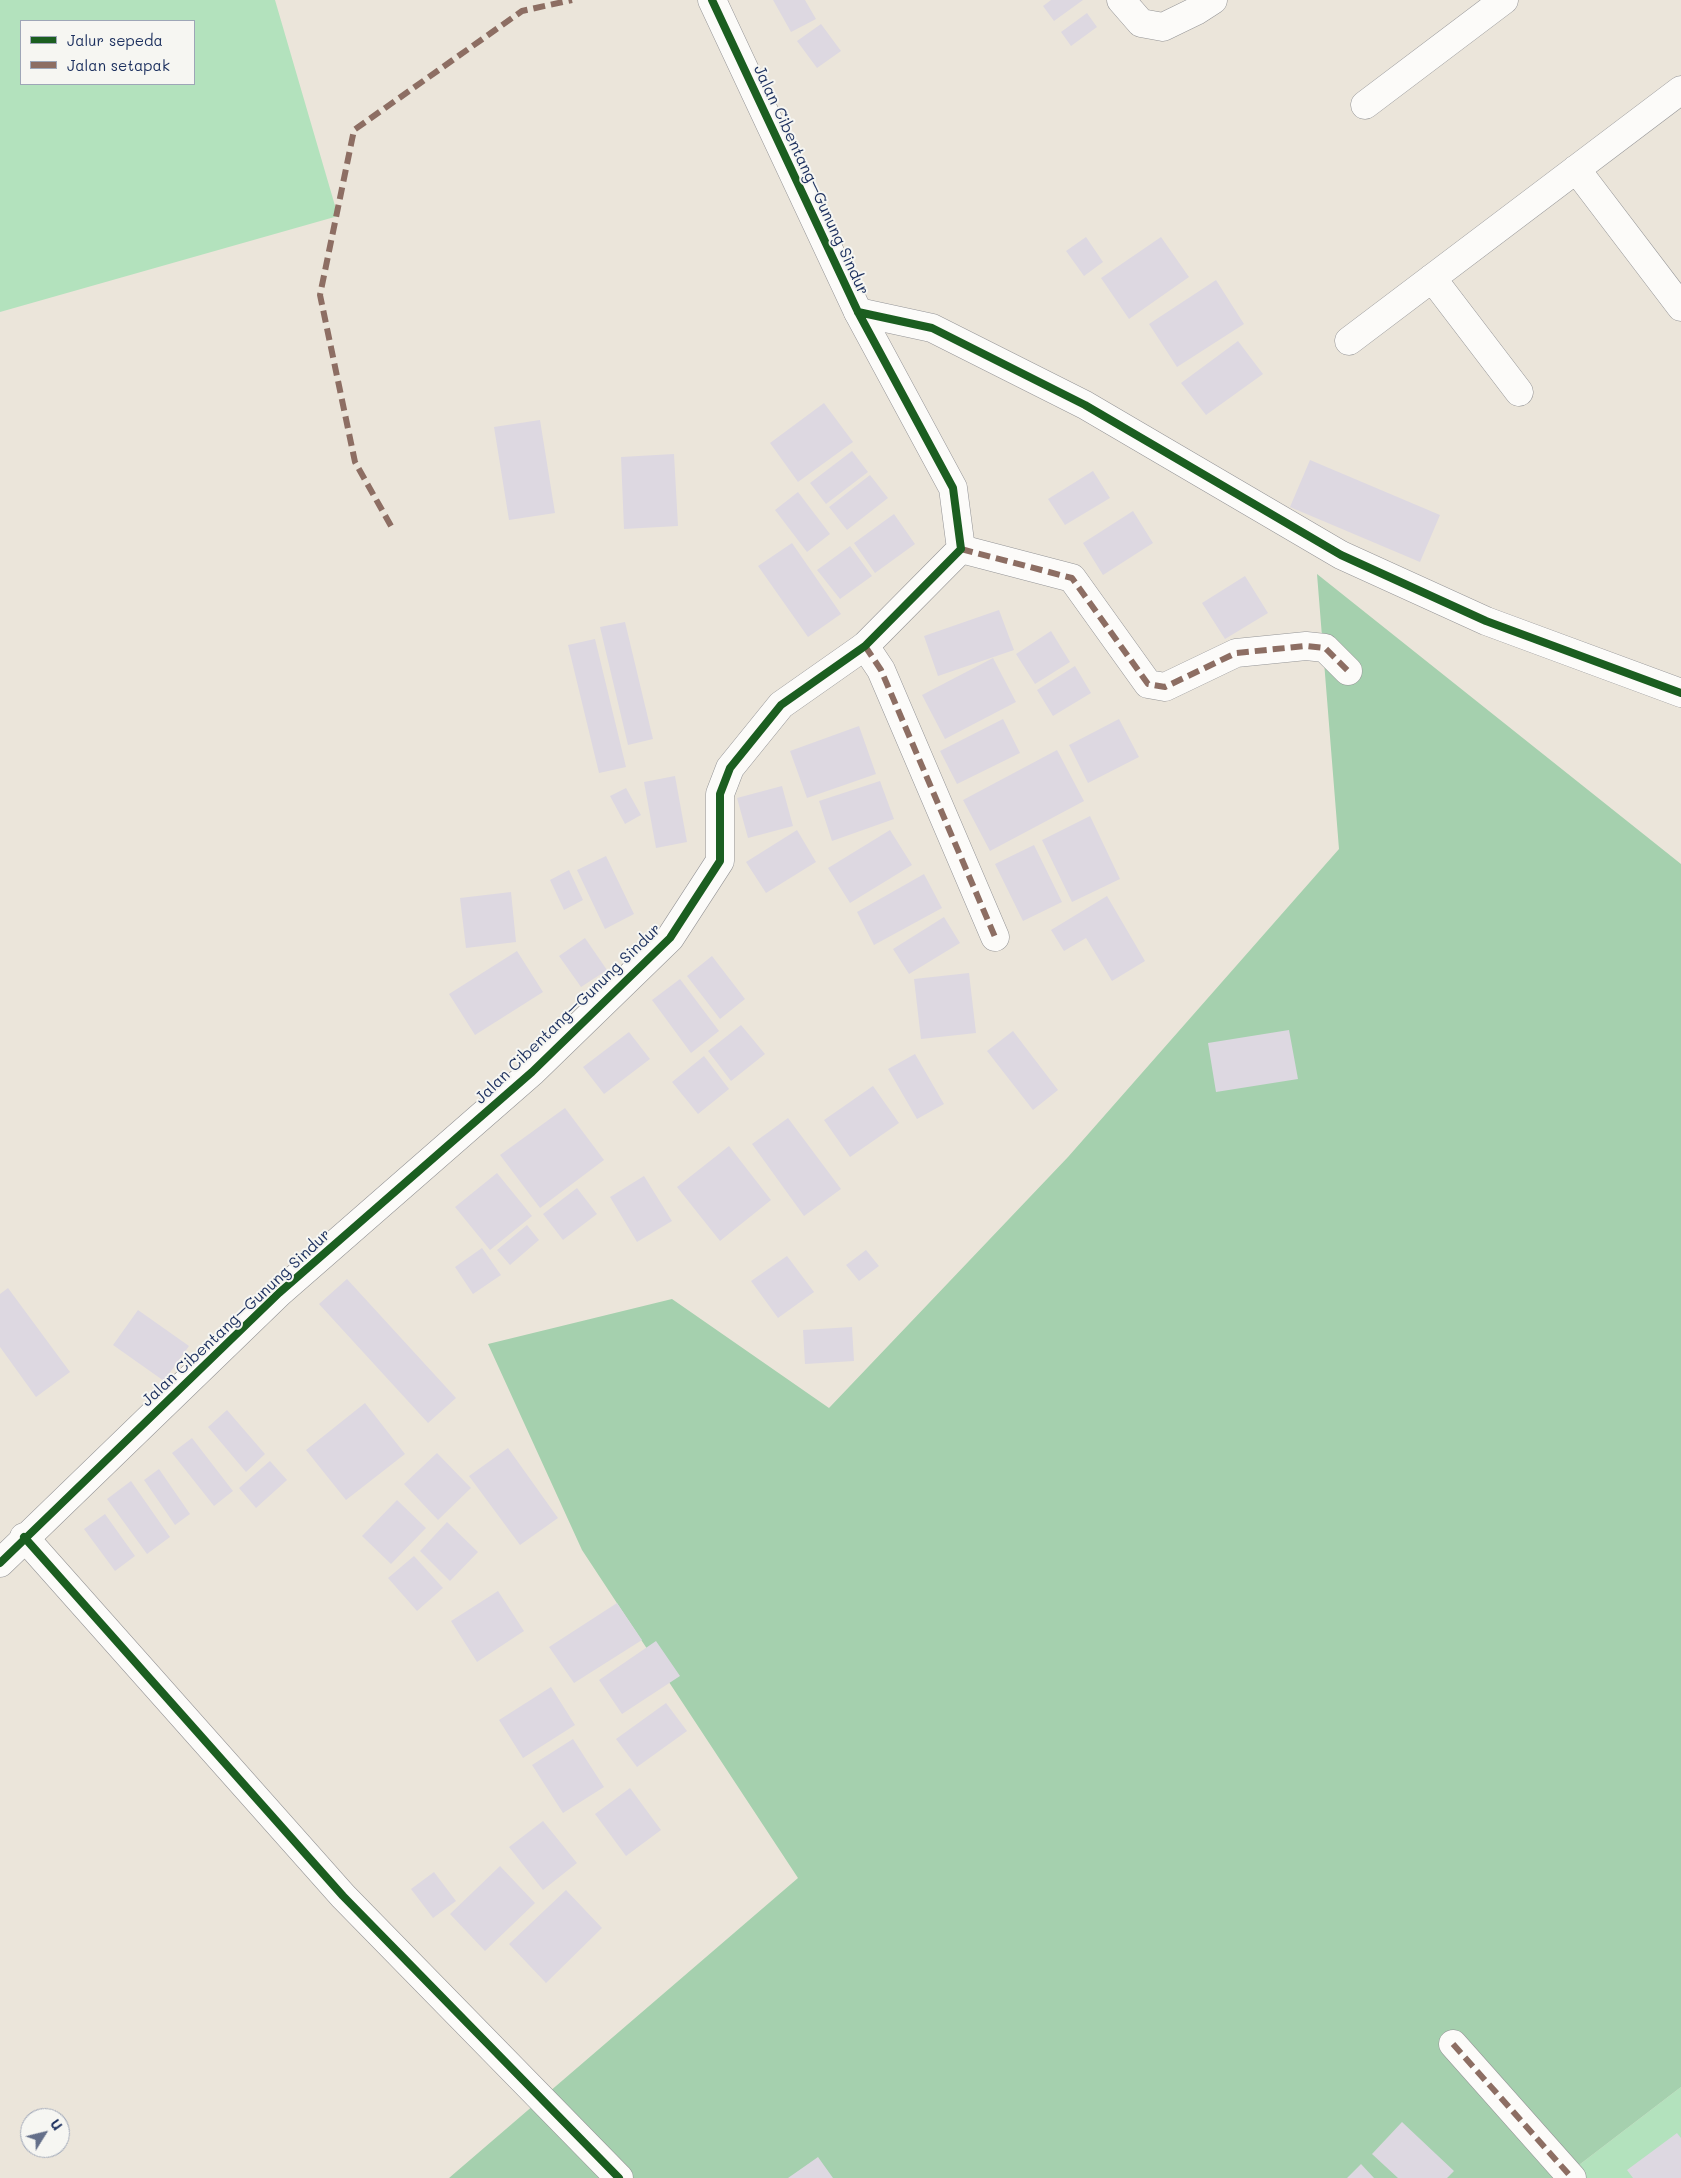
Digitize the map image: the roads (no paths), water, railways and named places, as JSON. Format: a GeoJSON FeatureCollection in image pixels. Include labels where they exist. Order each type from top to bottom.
{"type":"FeatureCollection","features":[{"type":"Feature","properties":{"kind":"street","name":"Jalan Cibentang–Gunung Sindur"},"geometry":{"type":"LineString","coordinates":[[8,1549],[279,1293],[532,1072],[670,938],[720,861],[720,794],[730,768],[781,705],[865,646],[962,549],[953,488],[858,312],[712,0]]}},
{"type":"Feature","properties":{"kind":"street"},"geometry":{"type":"LineString","coordinates":[[1122,0],[1141,23],[1163,27],[1196,12],[1213,0]]}},
{"type":"Feature","properties":{"kind":"street"},"geometry":{"type":"LineString","coordinates":[[1365,105],[1504,0]]}},
{"type":"Feature","properties":{"kind":"street"},"geometry":{"type":"LineString","coordinates":[[1349,341],[1681,90]]}},
{"type":"Feature","properties":{"kind":"street"},"geometry":{"type":"LineString","coordinates":[[1576,169],[1681,307]]}},
{"type":"Feature","properties":{"kind":"street"},"geometry":{"type":"LineString","coordinates":[[1432,278],[1519,392]]}},
{"type":"Feature","properties":{"kind":"street"},"geometry":{"type":"LineString","coordinates":[[858,312],[932,328],[958,340],[1085,405],[1341,555],[1486,621],[1681,693]]}},
{"type":"Feature","properties":{"kind":"street"},"geometry":{"type":"LineString","coordinates":[[962,549],[1072,578],[1148,684],[1165,687],[1236,653],[1306,646],[1325,648],[1348,671]]}},
{"type":"Feature","properties":{"kind":"street"},"geometry":{"type":"LineString","coordinates":[[865,646],[881,670],[995,937]]}},
{"type":"Feature","properties":{"kind":"street"},"geometry":{"type":"LineString","coordinates":[[8,1549],[619,2178]]}},
{"type":"Feature","properties":{"kind":"street"},"geometry":{"type":"LineString","coordinates":[[1454,2044],[1572,2178]]}}]}
